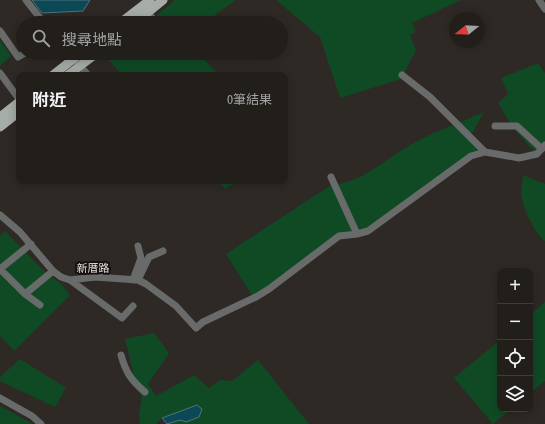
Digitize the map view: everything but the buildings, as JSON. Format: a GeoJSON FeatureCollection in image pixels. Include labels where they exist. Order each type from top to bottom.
{"type":"FeatureCollection","features":[{"type":"Feature","properties":{"kind":"main road"},"geometry":{"type":"LineString","coordinates":[[129,16],[150,0]]}},
{"type":"Feature","properties":{"kind":"main road"},"geometry":{"type":"LineString","coordinates":[[144,16],[163,0]]}},
{"type":"Feature","properties":{"kind":"main road"},"geometry":{"type":"LineString","coordinates":[[57,72],[73,60]]}},
{"type":"Feature","properties":{"kind":"main road"},"geometry":{"type":"LineString","coordinates":[[69,72],[74,60]]}},
{"type":"Feature","properties":{"kind":"main road"},"geometry":{"type":"LineString","coordinates":[[0,117],[16,104]]}},
{"type":"Feature","properties":{"kind":"main road"},"geometry":{"type":"LineString","coordinates":[[0,127],[16,114]]}},
{"type":"Feature","properties":{"kind":"street"},"geometry":{"type":"LineString","coordinates":[[26,0],[39,16]]}},
{"type":"Feature","properties":{"kind":"street"},"geometry":{"type":"LineString","coordinates":[[539,0],[545,9]]}},
{"type":"Feature","properties":{"kind":"street"},"geometry":{"type":"LineString","coordinates":[[148,13],[151,16]]}},
{"type":"Feature","properties":{"kind":"street"},"geometry":{"type":"LineString","coordinates":[[0,31],[16,54]]}},
{"type":"Feature","properties":{"kind":"street"},"geometry":{"type":"LineString","coordinates":[[75,60],[85,72]]}},
{"type":"Feature","properties":{"kind":"street"},"geometry":{"type":"LineString","coordinates":[[0,73],[16,97]]}},
{"type":"Feature","properties":{"kind":"street"},"geometry":{"type":"LineString","coordinates":[[402,75],[430,97],[486,152]]}},
{"type":"Feature","properties":{"kind":"street"},"geometry":{"type":"LineString","coordinates":[[331,177],[358,234],[368,231],[471,156],[486,152],[519,158],[536,154],[544,147],[517,126],[495,126]]}},
{"type":"Feature","properties":{"kind":"street","name":"新厝路"},"geometry":{"type":"LineString","coordinates":[[1,216],[20,232],[53,271],[61,277],[70,280],[96,276],[136,280],[146,284],[176,306],[196,328],[202,322],[256,297],[269,289],[339,236],[358,234]]}},
{"type":"Feature","properties":{"kind":"street"},"geometry":{"type":"LineString","coordinates":[[31,244],[0,269],[25,294],[40,305]]}},
{"type":"Feature","properties":{"kind":"street"},"geometry":{"type":"LineString","coordinates":[[136,280],[141,258],[138,246]]}},
{"type":"Feature","properties":{"kind":"street"},"geometry":{"type":"LineString","coordinates":[[136,280],[149,256],[163,251]]}},
{"type":"Feature","properties":{"kind":"street"},"geometry":{"type":"LineString","coordinates":[[25,294],[53,271]]}},
{"type":"Feature","properties":{"kind":"street"},"geometry":{"type":"LineString","coordinates":[[70,280],[122,318],[133,306]]}},
{"type":"Feature","properties":{"kind":"street"},"geometry":{"type":"LineString","coordinates":[[121,355],[126,371],[134,383],[145,392]]}},
{"type":"Feature","properties":{"kind":"street"},"geometry":{"type":"LineString","coordinates":[[0,398],[32,416],[41,424]]}},
{"type":"Feature","properties":{"kind":"green space"},"geometry":{"type":"Polygon","coordinates":[[[175,0],[236,0],[214,16],[156,16],[175,0]]]}},
{"type":"Feature","properties":{"kind":"green space"},"geometry":{"type":"Polygon","coordinates":[[[276,0],[461,0],[412,23],[416,32],[410,35],[416,50],[401,79],[340,98],[320,37],[276,0]]]}},
{"type":"Feature","properties":{"kind":"green space"},"geometry":{"type":"Polygon","coordinates":[[[0,40],[11,56],[0,66],[0,40]]]}},
{"type":"Feature","properties":{"kind":"green space"},"geometry":{"type":"Polygon","coordinates":[[[109,60],[205,60],[216,72],[119,72],[109,60]]]}},
{"type":"Feature","properties":{"kind":"green space"},"geometry":{"type":"Polygon","coordinates":[[[538,63],[545,73],[545,140],[535,152],[513,128],[498,103],[508,94],[501,78],[538,63]]]}},
{"type":"Feature","properties":{"kind":"green space"},"geometry":{"type":"Polygon","coordinates":[[[484,112],[473,132],[466,134],[485,155],[477,154],[364,232],[342,234],[253,297],[226,254],[331,185],[353,180],[372,170],[419,140],[484,112]]]}},
{"type":"Feature","properties":{"kind":"green space"},"geometry":{"type":"Polygon","coordinates":[[[523,175],[545,184],[545,241],[533,227],[524,206],[521,194],[523,175]]]}},
{"type":"Feature","properties":{"kind":"green space"},"geometry":{"type":"Polygon","coordinates":[[[221,184],[233,184],[225,189],[221,184]]]}},
{"type":"Feature","properties":{"kind":"green space"},"geometry":{"type":"Polygon","coordinates":[[[5,231],[40,267],[61,284],[70,295],[14,351],[0,336],[0,236],[5,231]]]}},
{"type":"Feature","properties":{"kind":"green space"},"geometry":{"type":"Polygon","coordinates":[[[545,302],[545,381],[533,391],[533,340],[533,312],[545,302]]]}},
{"type":"Feature","properties":{"kind":"green space"},"geometry":{"type":"Polygon","coordinates":[[[154,333],[169,353],[148,384],[156,396],[194,375],[209,388],[220,380],[232,381],[258,360],[309,424],[169,424],[180,420],[199,417],[162,418],[156,424],[140,424],[139,414],[142,396],[128,380],[133,371],[125,339],[154,333]]]}},
{"type":"Feature","properties":{"kind":"green space"},"geometry":{"type":"Polygon","coordinates":[[[497,342],[497,412],[507,412],[493,424],[454,378],[497,342]]]}},
{"type":"Feature","properties":{"kind":"green space"},"geometry":{"type":"Polygon","coordinates":[[[20,359],[66,388],[55,407],[0,381],[0,377],[20,359]]]}},
{"type":"Feature","properties":{"kind":"green space"},"geometry":{"type":"Polygon","coordinates":[[[0,406],[33,424],[0,424],[0,406]]]}},
{"type":"Feature","properties":{"kind":"water"},"geometry":{"type":"Polygon","coordinates":[[[32,0],[90,0],[83,11],[42,13],[32,0]]]}},
{"type":"Feature","properties":{"kind":"water"},"geometry":{"type":"Polygon","coordinates":[[[197,405],[202,409],[199,417],[186,422],[180,420],[167,424],[162,418],[197,405]]]}}]}
